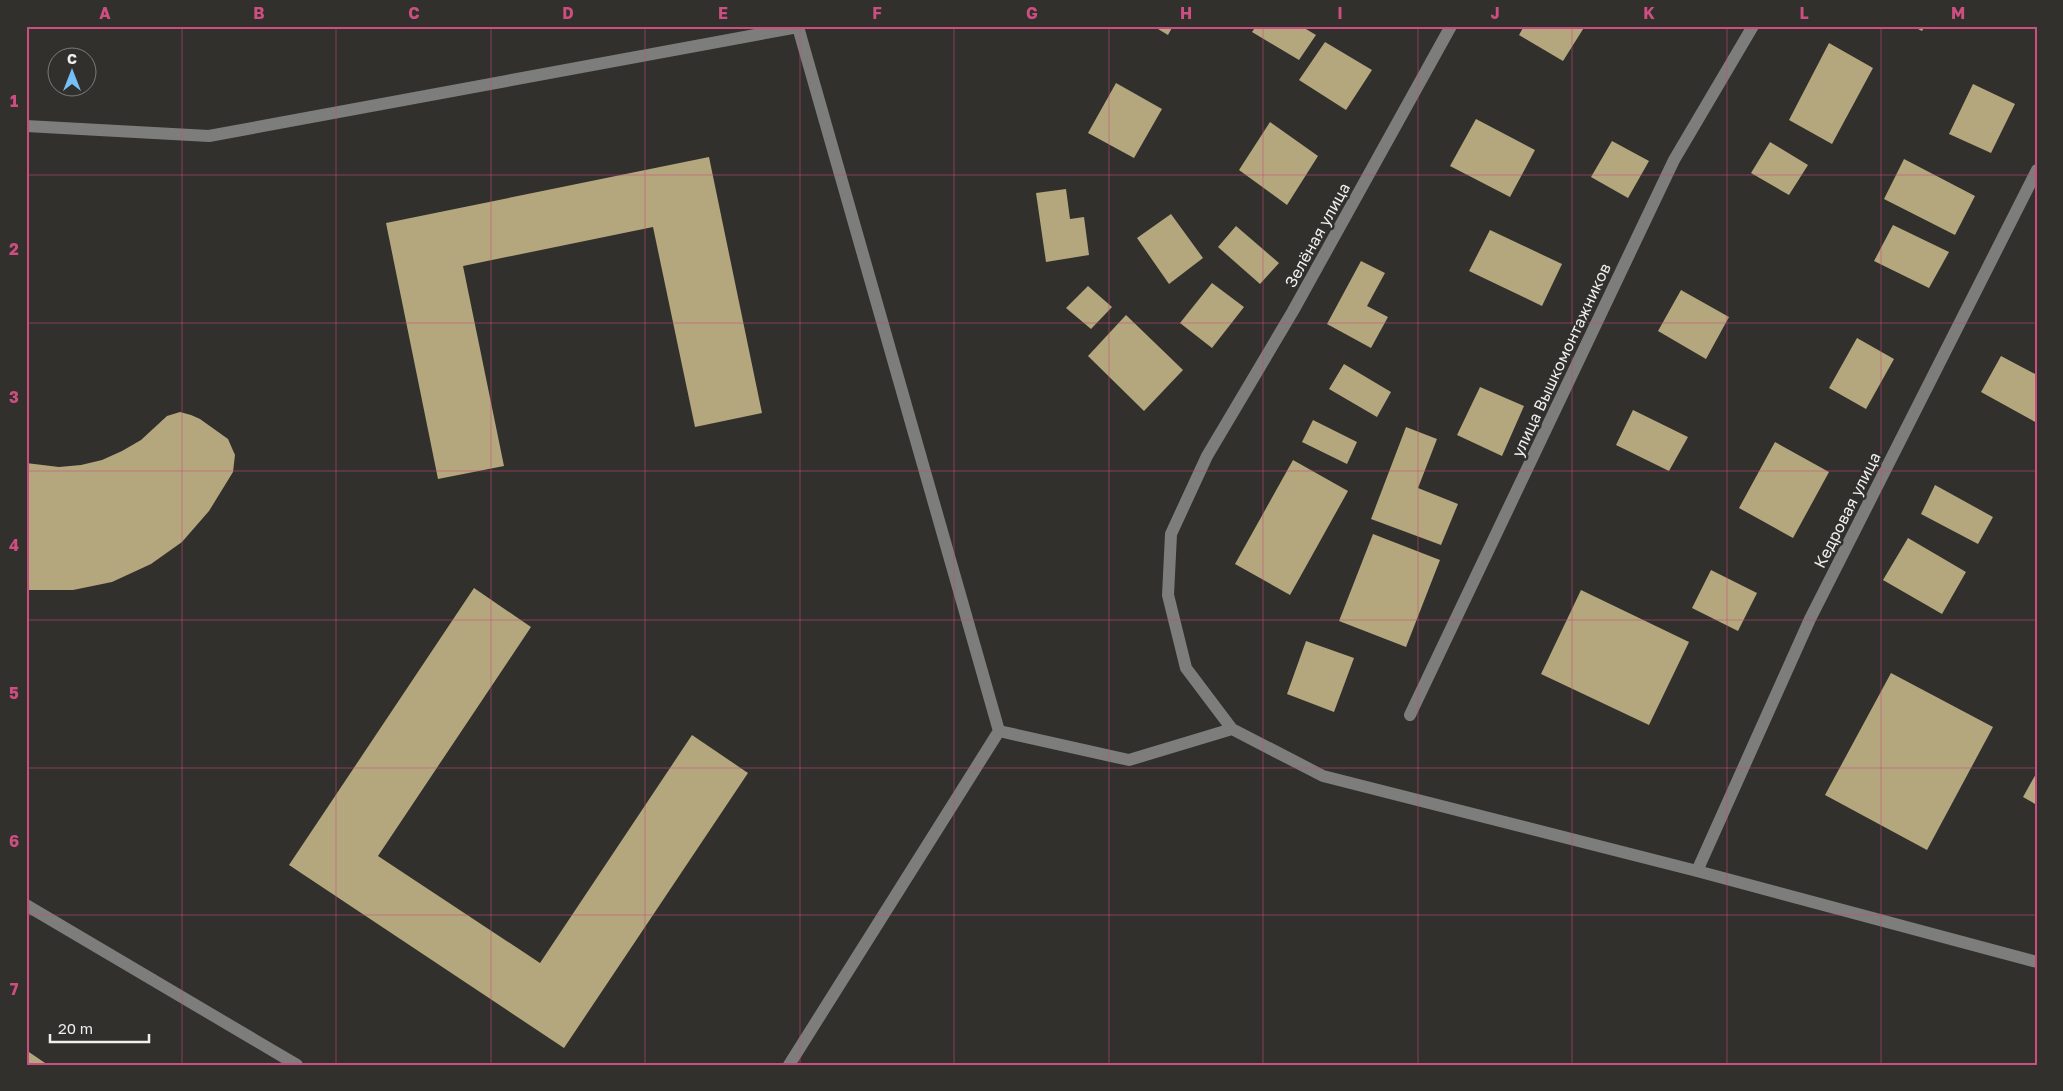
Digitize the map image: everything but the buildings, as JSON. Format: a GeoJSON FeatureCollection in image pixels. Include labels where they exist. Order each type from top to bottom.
{"type":"FeatureCollection","features":[{"type":"Feature","properties":{"kind":"street","name":"Зелёная улица"},"geometry":{"type":"LineString","coordinates":[[1232,729],[1186,668],[1168,595],[1171,534],[1207,456],[1294,311],[1451,26]]}},
{"type":"Feature","properties":{"kind":"street","name":"улица Вышкомонтажников"},"geometry":{"type":"LineString","coordinates":[[1410,715],[1674,160],[1753,26]]}},
{"type":"Feature","properties":{"kind":"street"},"geometry":{"type":"LineString","coordinates":[[26,126],[209,136],[798,27],[999,731],[789,1065]]}},
{"type":"Feature","properties":{"kind":"street","name":"Кедровая улица"},"geometry":{"type":"LineString","coordinates":[[1697,871],[1810,619],[2037,170]]}},
{"type":"Feature","properties":{"kind":"street"},"geometry":{"type":"LineString","coordinates":[[999,731],[1129,760],[1232,729],[1323,776],[1697,871],[2037,962]]}},
{"type":"Feature","properties":{"kind":"street"},"geometry":{"type":"LineString","coordinates":[[26,905],[297,1065]]}}]}
